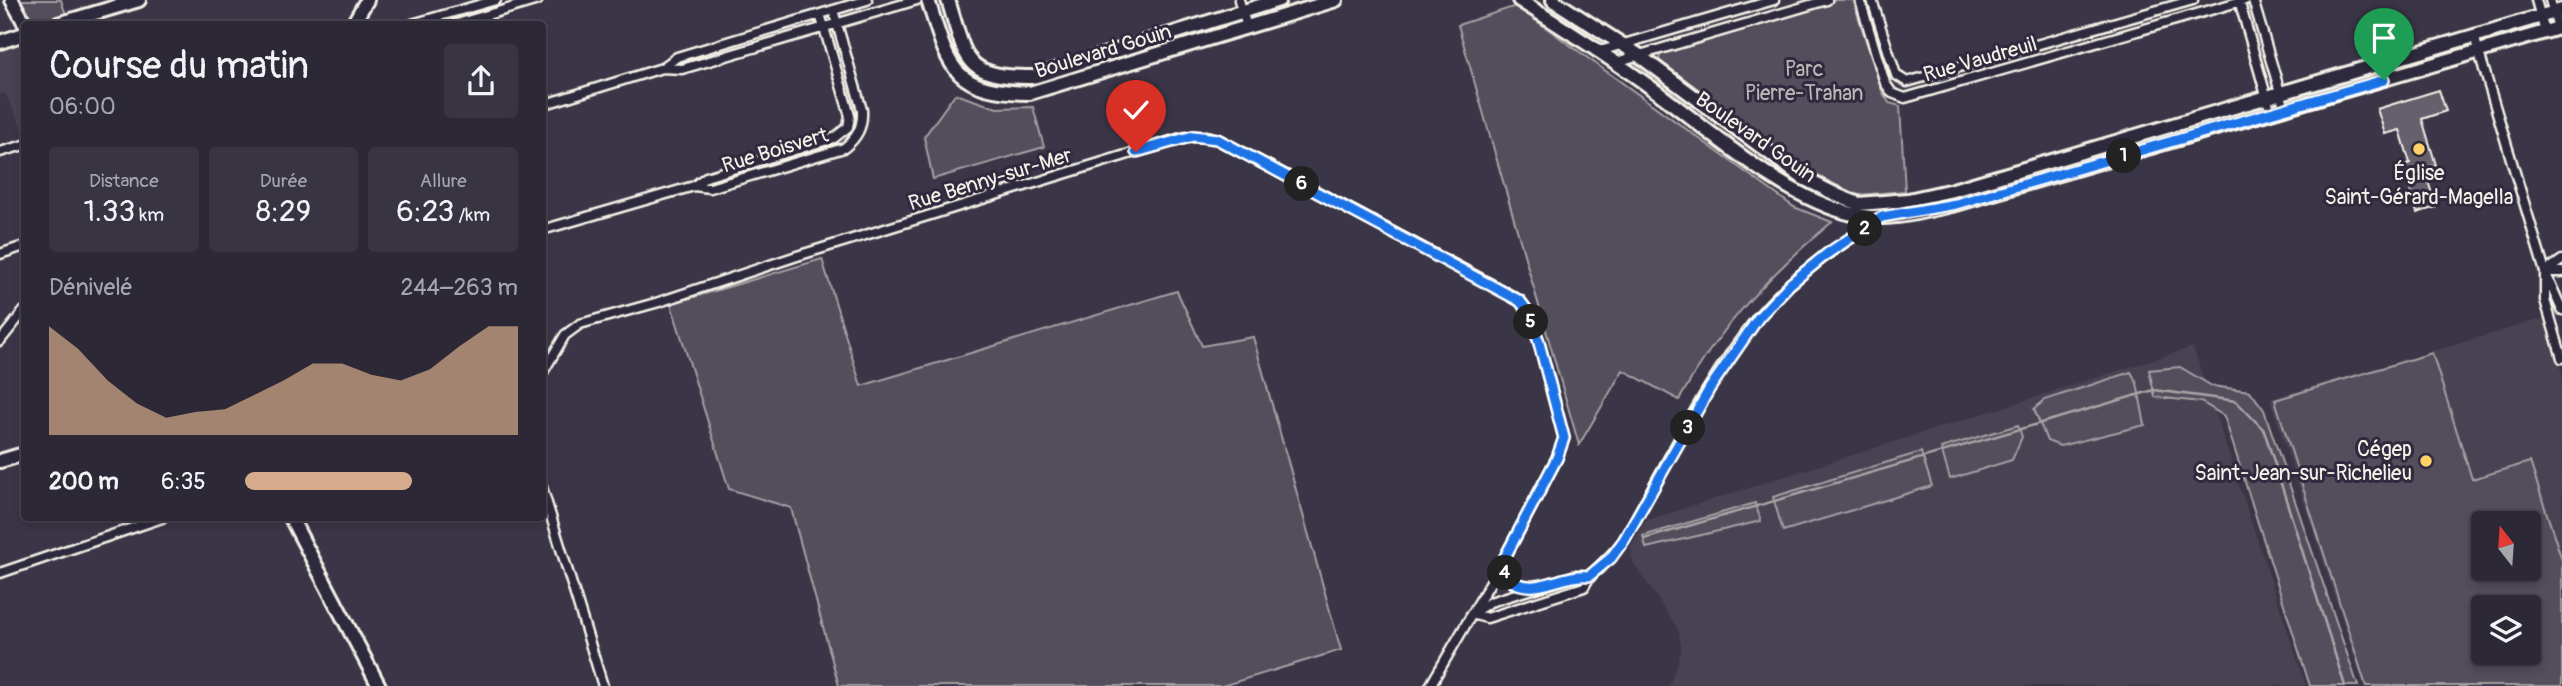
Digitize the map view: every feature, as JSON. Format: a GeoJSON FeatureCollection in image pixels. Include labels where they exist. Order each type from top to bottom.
{"type":"FeatureCollection","features":[{"type":"Feature","properties":{"kind":"street"},"geometry":{"type":"LineString","coordinates":[[12,0],[23,21]]}},
{"type":"Feature","properties":{"kind":"street"},"geometry":{"type":"LineString","coordinates":[[68,21],[139,0]]}},
{"type":"Feature","properties":{"kind":"street"},"geometry":{"type":"LineString","coordinates":[[355,21],[367,0]]}},
{"type":"Feature","properties":{"kind":"street"},"geometry":{"type":"LineString","coordinates":[[422,21],[496,0]]}},
{"type":"Feature","properties":{"kind":"street"},"geometry":{"type":"LineString","coordinates":[[502,0],[505,10]]}},
{"type":"Feature","properties":{"kind":"street"},"geometry":{"type":"LineString","coordinates":[[467,21],[538,0]]}},
{"type":"Feature","properties":{"kind":"street"},"geometry":{"type":"LineString","coordinates":[[546,104],[662,68],[677,57],[867,0]]}},
{"type":"Feature","properties":{"kind":"street"},"geometry":{"type":"LineString","coordinates":[[662,68],[682,69],[917,0]]}},
{"type":"Feature","properties":{"kind":"street","name":"Boulevard Gouin"},"geometry":{"type":"LineString","coordinates":[[928,0],[946,56],[956,72],[980,87],[1002,92],[1030,93],[1336,0]]}},
{"type":"Feature","properties":{"kind":"street","name":"Boulevard Gouin"},"geometry":{"type":"LineString","coordinates":[[948,0],[963,48],[977,69],[1003,77],[1033,77],[1247,5],[1279,0]]}},
{"type":"Feature","properties":{"kind":"street","name":"Boulevard Gouin"},"geometry":{"type":"LineString","coordinates":[[1519,0],[1616,62],[1786,186],[1819,204],[1857,215],[1882,217],[1956,204],[2555,29]]}},
{"type":"Feature","properties":{"kind":"street","name":"Boulevard Gouin"},"geometry":{"type":"LineString","coordinates":[[1553,0],[1637,54],[1803,178],[1859,204],[1908,200],[1953,190],[2474,36],[2551,10]]}},
{"type":"Feature","properties":{"kind":"street"},"geometry":{"type":"LineString","coordinates":[[1600,51],[1774,0]]}},
{"type":"Feature","properties":{"kind":"street"},"geometry":{"type":"LineString","coordinates":[[1616,62],[1827,0]]}},
{"type":"Feature","properties":{"kind":"street"},"geometry":{"type":"LineString","coordinates":[[1860,0],[1885,83],[1896,95]]}},
{"type":"Feature","properties":{"kind":"street","name":"Rue Vaudreuil"},"geometry":{"type":"LineString","coordinates":[[1872,0],[1896,75],[1904,80],[1914,81],[2193,0]]}},
{"type":"Feature","properties":{"kind":"street"},"geometry":{"type":"LineString","coordinates":[[2253,0],[2285,109]]}},
{"type":"Feature","properties":{"kind":"street"},"geometry":{"type":"LineString","coordinates":[[2536,0],[2551,10],[2555,29]]}},
{"type":"Feature","properties":{"kind":"street"},"geometry":{"type":"LineString","coordinates":[[2241,1],[2272,113]]}},
{"type":"Feature","properties":{"kind":"street","name":"Rue Vaudreuil"},"geometry":{"type":"LineString","coordinates":[[1904,80],[1896,95],[1905,98],[2241,1]]}},
{"type":"Feature","properties":{"kind":"street"},"geometry":{"type":"LineString","coordinates":[[1247,5],[1254,25]]}},
{"type":"Feature","properties":{"kind":"street"},"geometry":{"type":"LineString","coordinates":[[1247,5],[1254,25]]}},
{"type":"Feature","properties":{"kind":"street","name":"Rue Boisvert"},"geometry":{"type":"LineString","coordinates":[[546,228],[694,186],[710,188],[844,148],[854,141],[863,121],[862,110],[833,10]]}},
{"type":"Feature","properties":{"kind":"street"},"geometry":{"type":"LineString","coordinates":[[2551,10],[2555,29]]}},
{"type":"Feature","properties":{"kind":"street"},"geometry":{"type":"LineString","coordinates":[[1735,11],[1739,25]]}},
{"type":"Feature","properties":{"kind":"street"},"geometry":{"type":"LineString","coordinates":[[2154,11],[2158,25]]}},
{"type":"Feature","properties":{"kind":"street","name":"Rue Boisvert"},"geometry":{"type":"LineString","coordinates":[[694,186],[705,177],[834,138],[848,127],[850,116],[845,92],[820,14]]}},
{"type":"Feature","properties":{"kind":"street"},"geometry":{"type":"LineString","coordinates":[[0,42],[21,35]]}},
{"type":"Feature","properties":{"kind":"street"},"geometry":{"type":"LineString","coordinates":[[2070,36],[2073,50]]}},
{"type":"Feature","properties":{"kind":"street"},"geometry":{"type":"LineString","coordinates":[[2474,36],[2545,272],[2562,310]]}},
{"type":"Feature","properties":{"kind":"street"},"geometry":{"type":"LineString","coordinates":[[1058,69],[1062,84]]}},
{"type":"Feature","properties":{"kind":"street"},"geometry":{"type":"LineString","coordinates":[[1002,92],[1003,77]]}},
{"type":"Feature","properties":{"kind":"street","name":"Rue Boisvert"},"geometry":{"type":"LineString","coordinates":[[848,127],[859,131]]}},
{"type":"Feature","properties":{"kind":"street","name":"Rue Benny-sur-Mer"},"geometry":{"type":"LineString","coordinates":[[546,367],[565,335],[580,324],[659,302],[797,256],[1170,141],[1206,136],[1217,139],[1520,301],[1538,339],[1564,438],[1557,458],[1504,559],[1430,686]]}},
{"type":"Feature","properties":{"kind":"street"},"geometry":{"type":"LineString","coordinates":[[0,152],[21,146]]}},
{"type":"Feature","properties":{"kind":"street"},"geometry":{"type":"LineString","coordinates":[[2088,150],[2092,165]]}},
{"type":"Feature","properties":{"kind":"street"},"geometry":{"type":"LineString","coordinates":[[2050,162],[2053,176]]}},
{"type":"Feature","properties":{"kind":"street"},"geometry":{"type":"LineString","coordinates":[[1953,190],[1956,204]]}},
{"type":"Feature","properties":{"kind":"street"},"geometry":{"type":"LineString","coordinates":[[1471,614],[1487,618],[1584,587],[1589,576],[1611,558],[1624,540],[1710,388],[1759,317],[1790,284],[1828,253],[1908,200]]}},
{"type":"Feature","properties":{"kind":"street"},"geometry":{"type":"LineString","coordinates":[[0,254],[21,247]]}},
{"type":"Feature","properties":{"kind":"street"},"geometry":{"type":"LineString","coordinates":[[2545,272],[2562,260]]}},
{"type":"Feature","properties":{"kind":"street"},"geometry":{"type":"LineString","coordinates":[[2545,272],[2562,272]]}},
{"type":"Feature","properties":{"kind":"street"},"geometry":{"type":"LineString","coordinates":[[2545,272],[2545,300],[2562,358]]}},
{"type":"Feature","properties":{"kind":"street"},"geometry":{"type":"LineString","coordinates":[[0,341],[21,315]]}},
{"type":"Feature","properties":{"kind":"street"},"geometry":{"type":"LineString","coordinates":[[0,461],[21,455]]}},
{"type":"Feature","properties":{"kind":"street"},"geometry":{"type":"LineString","coordinates":[[546,500],[603,686]]}},
{"type":"Feature","properties":{"kind":"street"},"geometry":{"type":"LineString","coordinates":[[0,573],[153,521]]}},
{"type":"Feature","properties":{"kind":"street"},"geometry":{"type":"LineString","coordinates":[[293,521],[379,686]]}},
{"type":"Feature","properties":{"kind":"street"},"geometry":{"type":"LineString","coordinates":[[1504,559],[1508,579],[1515,584],[1535,588]]}},
{"type":"Feature","properties":{"kind":"street"},"geometry":{"type":"LineString","coordinates":[[1471,614],[1490,602],[1577,575],[1589,576]]}},
{"type":"Feature","properties":{"kind":"street"},"geometry":{"type":"LineString","coordinates":[[1545,585],[1549,598]]}},
{"type":"Feature","properties":{"kind":"shaded area"},"geometry":{"type":"Polygon","coordinates":[[[21,35],[21,126],[5,93],[0,94],[0,42],[21,35]]]}},
{"type":"Feature","properties":{"kind":"shaded area","name":"Cégep Saint-Jean-sur-Richelieu"},"geometry":{"type":"Polygon","coordinates":[[[2545,318],[2562,372],[2562,686],[2364,686],[2270,399],[2545,318]]]}},
{"type":"Feature","properties":{"kind":"shaded area"},"geometry":{"type":"Polygon","coordinates":[[[2193,347],[2306,686],[1669,686],[1682,649],[1678,629],[1632,561],[1631,546],[1645,521],[2193,347]]]}},
{"type":"Feature","properties":{"kind":"green space"},"geometry":{"type":"Polygon","coordinates":[[[12,0],[61,0],[68,21],[23,21],[12,0]]]}},
{"type":"Feature","properties":{"kind":"green space","name":"Parc Pierre-Trahan"},"geometry":{"type":"Polygon","coordinates":[[[1835,0],[1853,0],[1882,91],[1889,103],[1900,106],[1905,191],[1857,195],[1809,172],[1659,60],[1662,46],[1835,0]]]}},
{"type":"Feature","properties":{"kind":"green space"},"geometry":{"type":"Polygon","coordinates":[[[1516,6],[1794,207],[1832,222],[1787,262],[1746,304],[1710,349],[1679,400],[1623,370],[1579,445],[1458,25],[1516,6]]]}},
{"type":"Feature","properties":{"kind":"green space"},"geometry":{"type":"Polygon","coordinates":[[[955,94],[997,108],[1033,107],[1044,147],[933,179],[924,137],[955,94]]]}},
{"type":"Feature","properties":{"kind":"green space"},"geometry":{"type":"Polygon","coordinates":[[[822,259],[861,386],[1177,291],[1202,346],[1253,337],[1341,650],[1222,686],[839,686],[791,508],[729,489],[671,304],[822,259]]]}},
{"type":"Feature","properties":{"kind":"green space","name":"Cégep Saint-Jean-sur-Richelieu"},"geometry":{"type":"Polygon","coordinates":[[[2432,353],[2472,479],[2530,462],[2562,560],[2562,686],[2366,686],[2275,400],[2432,353]]]}},
{"type":"Feature","properties":{"kind":"green space"},"geometry":{"type":"Polygon","coordinates":[[[2180,367],[2212,386],[2250,391],[2264,410],[2358,686],[2310,686],[2224,416],[2201,402],[2155,397],[2149,370],[2180,367]]]}},
{"type":"Feature","properties":{"kind":"green space"},"geometry":{"type":"Polygon","coordinates":[[[2131,372],[2137,383],[2145,425],[2060,446],[2047,441],[2034,409],[2045,400],[2131,372]]]}},
{"type":"Feature","properties":{"kind":"green space"},"geometry":{"type":"Polygon","coordinates":[[[2018,425],[2022,437],[2012,460],[1950,479],[1941,448],[2018,425]]]}},
{"type":"Feature","properties":{"kind":"green space"},"geometry":{"type":"Polygon","coordinates":[[[1921,452],[1932,486],[1783,531],[1773,497],[1921,452]]]}},
{"type":"Feature","properties":{"kind":"green space"},"geometry":{"type":"Polygon","coordinates":[[[1755,503],[1761,521],[1646,548],[1643,536],[1755,503]]]}},
{"type":"Feature","properties":{"kind":"building","name":"Église Saint-Gérard-Magella"},"geometry":{"type":"Polygon","coordinates":[[[2439,90],[2446,111],[2422,119],[2436,165],[2424,168],[2436,207],[2417,213],[2403,166],[2410,163],[2400,130],[2385,134],[2377,109],[2439,90]]]}},
{"type":"Feature","properties":{"kind":"waterway"},"geometry":{"type":"LineString","coordinates":[[1644,539],[2154,390],[2236,401],[2264,430],[2345,686]]}},
{"type":"Feature","properties":{"kind":"place","name":"Église Saint-Gérard-Magella"},"geometry":{"type":"Point","coordinates":[2419,149]}},
{"type":"Feature","properties":{"kind":"place","name":"Cégep Saint-Jean-sur-Richelieu"},"geometry":{"type":"Point","coordinates":[2426,461]}},
{"type":"Feature","properties":{"kind":"route"},"geometry":{"type":"LineString","coordinates":[[1136,152],[1193,136],[1217,139],[1520,301],[1538,339],[1562,422],[1564,438],[1557,458],[1504,559],[1508,579],[1515,584],[1535,588],[1577,575],[1589,576],[1611,558],[1624,540],[1710,388],[1759,317],[1790,284],[1828,253],[1882,217],[1956,204],[2384,80]]}}]}
